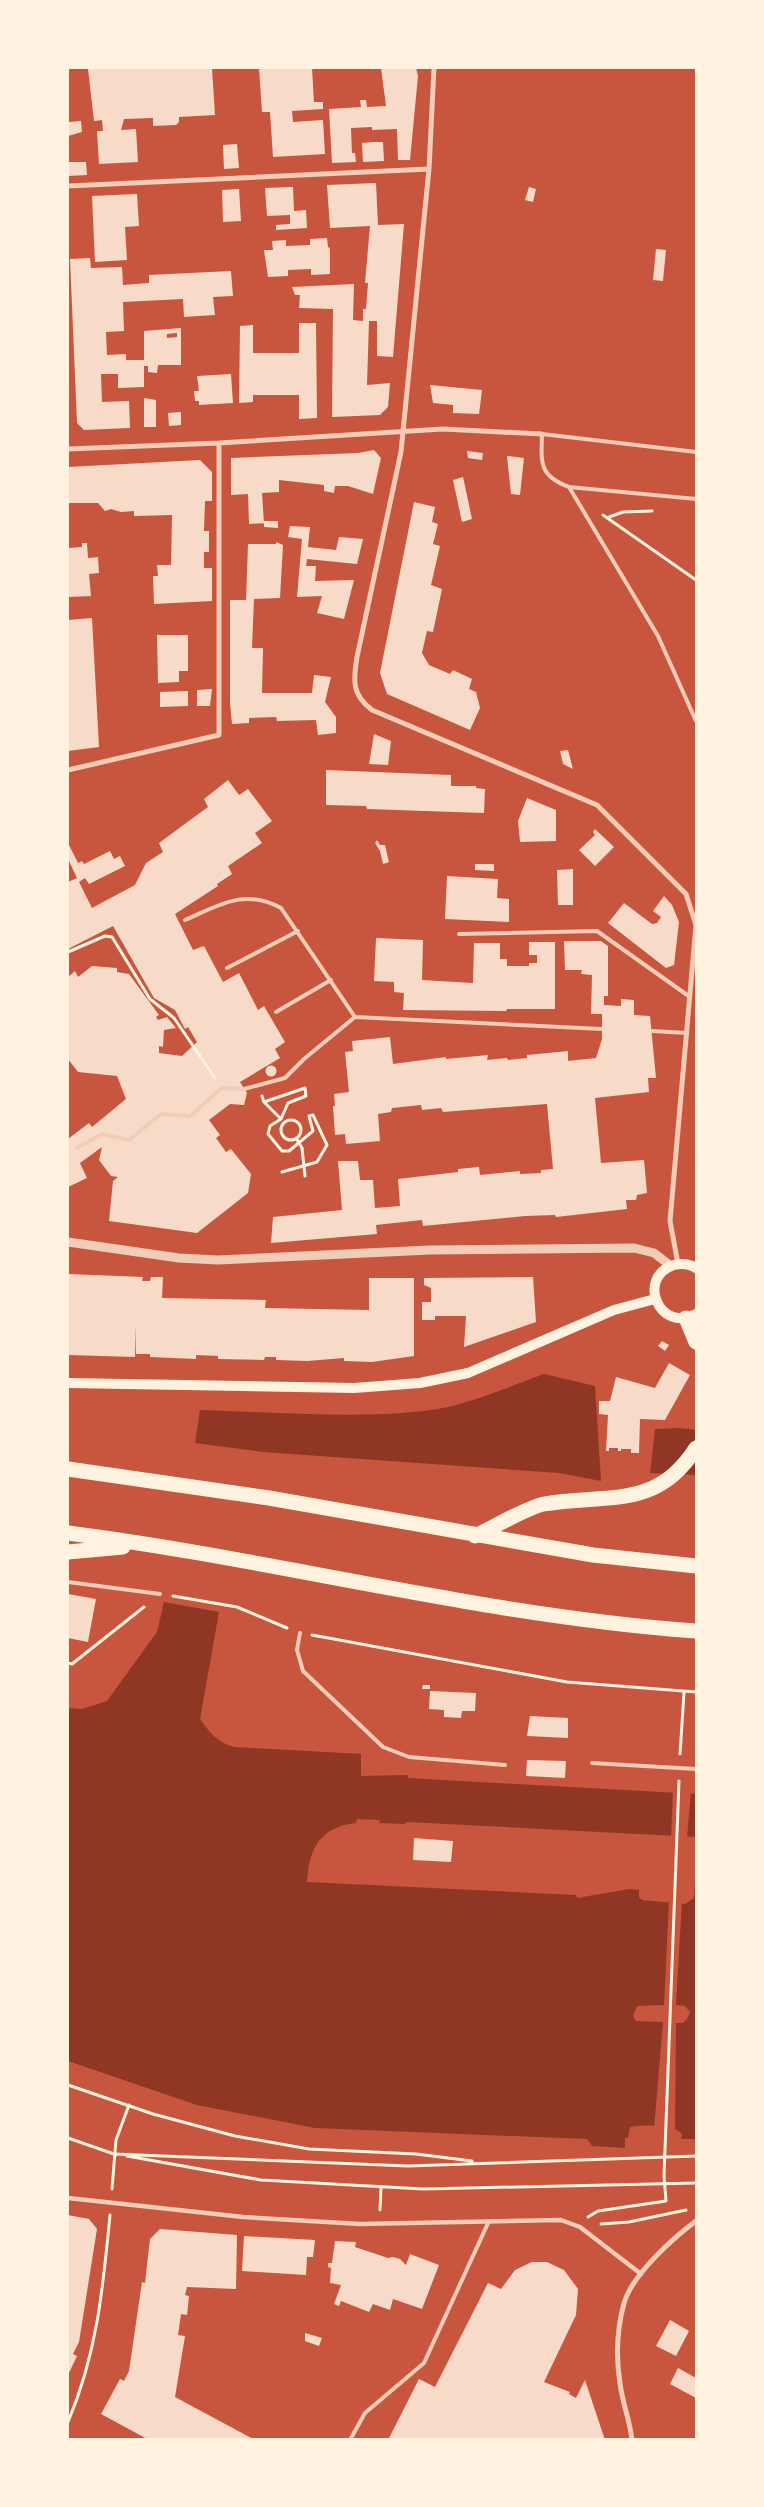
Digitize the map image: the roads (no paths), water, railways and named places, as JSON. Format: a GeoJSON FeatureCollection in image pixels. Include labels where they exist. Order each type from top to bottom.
{"type":"FeatureCollection","features":[{"type":"Feature","properties":{"kind":"highway"},"geometry":{"type":"LineString","coordinates":[[691,1316],[696,1342]]}},
{"type":"Feature","properties":{"kind":"highway"},"geometry":{"type":"LineString","coordinates":[[475,1536],[542,1504],[630,1495],[660,1486],[674,1476],[696,1448]]}},
{"type":"Feature","properties":{"kind":"highway"},"geometry":{"type":"LineString","coordinates":[[68,1469],[184,1484],[269,1498],[593,1556],[696,1566]]}},
{"type":"Feature","properties":{"kind":"highway"},"geometry":{"type":"LineString","coordinates":[[68,1533],[258,1562],[489,1605],[696,1631]]}},
{"type":"Feature","properties":{"kind":"highway"},"geometry":{"type":"LineString","coordinates":[[68,1552],[150,1544]]}},
{"type":"Feature","properties":{"kind":"main road"},"geometry":{"type":"LineString","coordinates":[[691,1316],[671,1316],[659,1306],[654,1291],[659,1276],[678,1265],[696,1268]]}},
{"type":"Feature","properties":{"kind":"main road"},"geometry":{"type":"LineString","coordinates":[[68,1383],[354,1388],[420,1383],[468,1373],[614,1310],[656,1299]]}},
{"type":"Feature","properties":{"kind":"street"},"geometry":{"type":"LineString","coordinates":[[434,68],[429,169],[404,431],[357,657],[354,681],[362,702],[372,710],[587,800],[605,811],[686,894],[696,925],[670,1221],[678,1265]]}},
{"type":"Feature","properties":{"kind":"street"},"geometry":{"type":"LineString","coordinates":[[68,186],[429,169]]}},
{"type":"Feature","properties":{"kind":"street"},"geometry":{"type":"LineString","coordinates":[[68,450],[219,443],[443,428],[542,434]]}},
{"type":"Feature","properties":{"kind":"street"},"geometry":{"type":"LineString","coordinates":[[68,770],[219,734],[219,443]]}},
{"type":"Feature","properties":{"kind":"street"},"geometry":{"type":"LineString","coordinates":[[68,1242],[170,1257],[218,1260],[430,1250],[634,1248],[654,1253],[678,1265],[696,1261]]}},
{"type":"Feature","properties":{"kind":"street"},"geometry":{"type":"LineString","coordinates":[[68,2198],[243,2217],[360,2224],[562,2220],[578,2226],[641,2274]]}},
{"type":"Feature","properties":{"kind":"street"},"geometry":{"type":"LineString","coordinates":[[632,2440],[620,2386],[618,2344],[624,2302],[641,2274],[667,2243],[696,2222]]}},
{"type":"Feature","properties":{"kind":"lane"},"geometry":{"type":"LineString","coordinates":[[696,452],[542,434],[541,464],[556,483],[569,488],[696,499]]}},
{"type":"Feature","properties":{"kind":"lane"},"geometry":{"type":"LineString","coordinates":[[569,488],[658,636],[696,721]]}},
{"type":"Feature","properties":{"kind":"lane"},"geometry":{"type":"LineString","coordinates":[[186,920],[236,898],[268,901],[281,908],[355,1018]]}},
{"type":"Feature","properties":{"kind":"lane"},"geometry":{"type":"LineString","coordinates":[[227,968],[298,931]]}},
{"type":"Feature","properties":{"kind":"lane"},"geometry":{"type":"LineString","coordinates":[[459,934],[597,931],[690,997]]}},
{"type":"Feature","properties":{"kind":"lane"},"geometry":{"type":"LineString","coordinates":[[276,1012],[331,980]]}},
{"type":"Feature","properties":{"kind":"lane"},"geometry":{"type":"LineString","coordinates":[[77,1148],[102,1134],[129,1140],[161,1114],[190,1116],[222,1088],[244,1089],[285,1078],[355,1018],[602,1030]]}},
{"type":"Feature","properties":{"kind":"lane"},"geometry":{"type":"LineString","coordinates":[[652,1031],[688,1033]]}},
{"type":"Feature","properties":{"kind":"lane"},"geometry":{"type":"LineString","coordinates":[[68,1582],[160,1594]]}},
{"type":"Feature","properties":{"kind":"lane"},"geometry":{"type":"LineString","coordinates":[[300,1633],[297,1650],[303,1671],[382,1747],[409,1757],[505,1765]]}},
{"type":"Feature","properties":{"kind":"lane"},"geometry":{"type":"LineString","coordinates":[[592,1764],[696,1769]]}},
{"type":"Feature","properties":{"kind":"lane"},"geometry":{"type":"LineString","coordinates":[[350,2440],[365,2413],[424,2363],[489,2221]]}}]}
